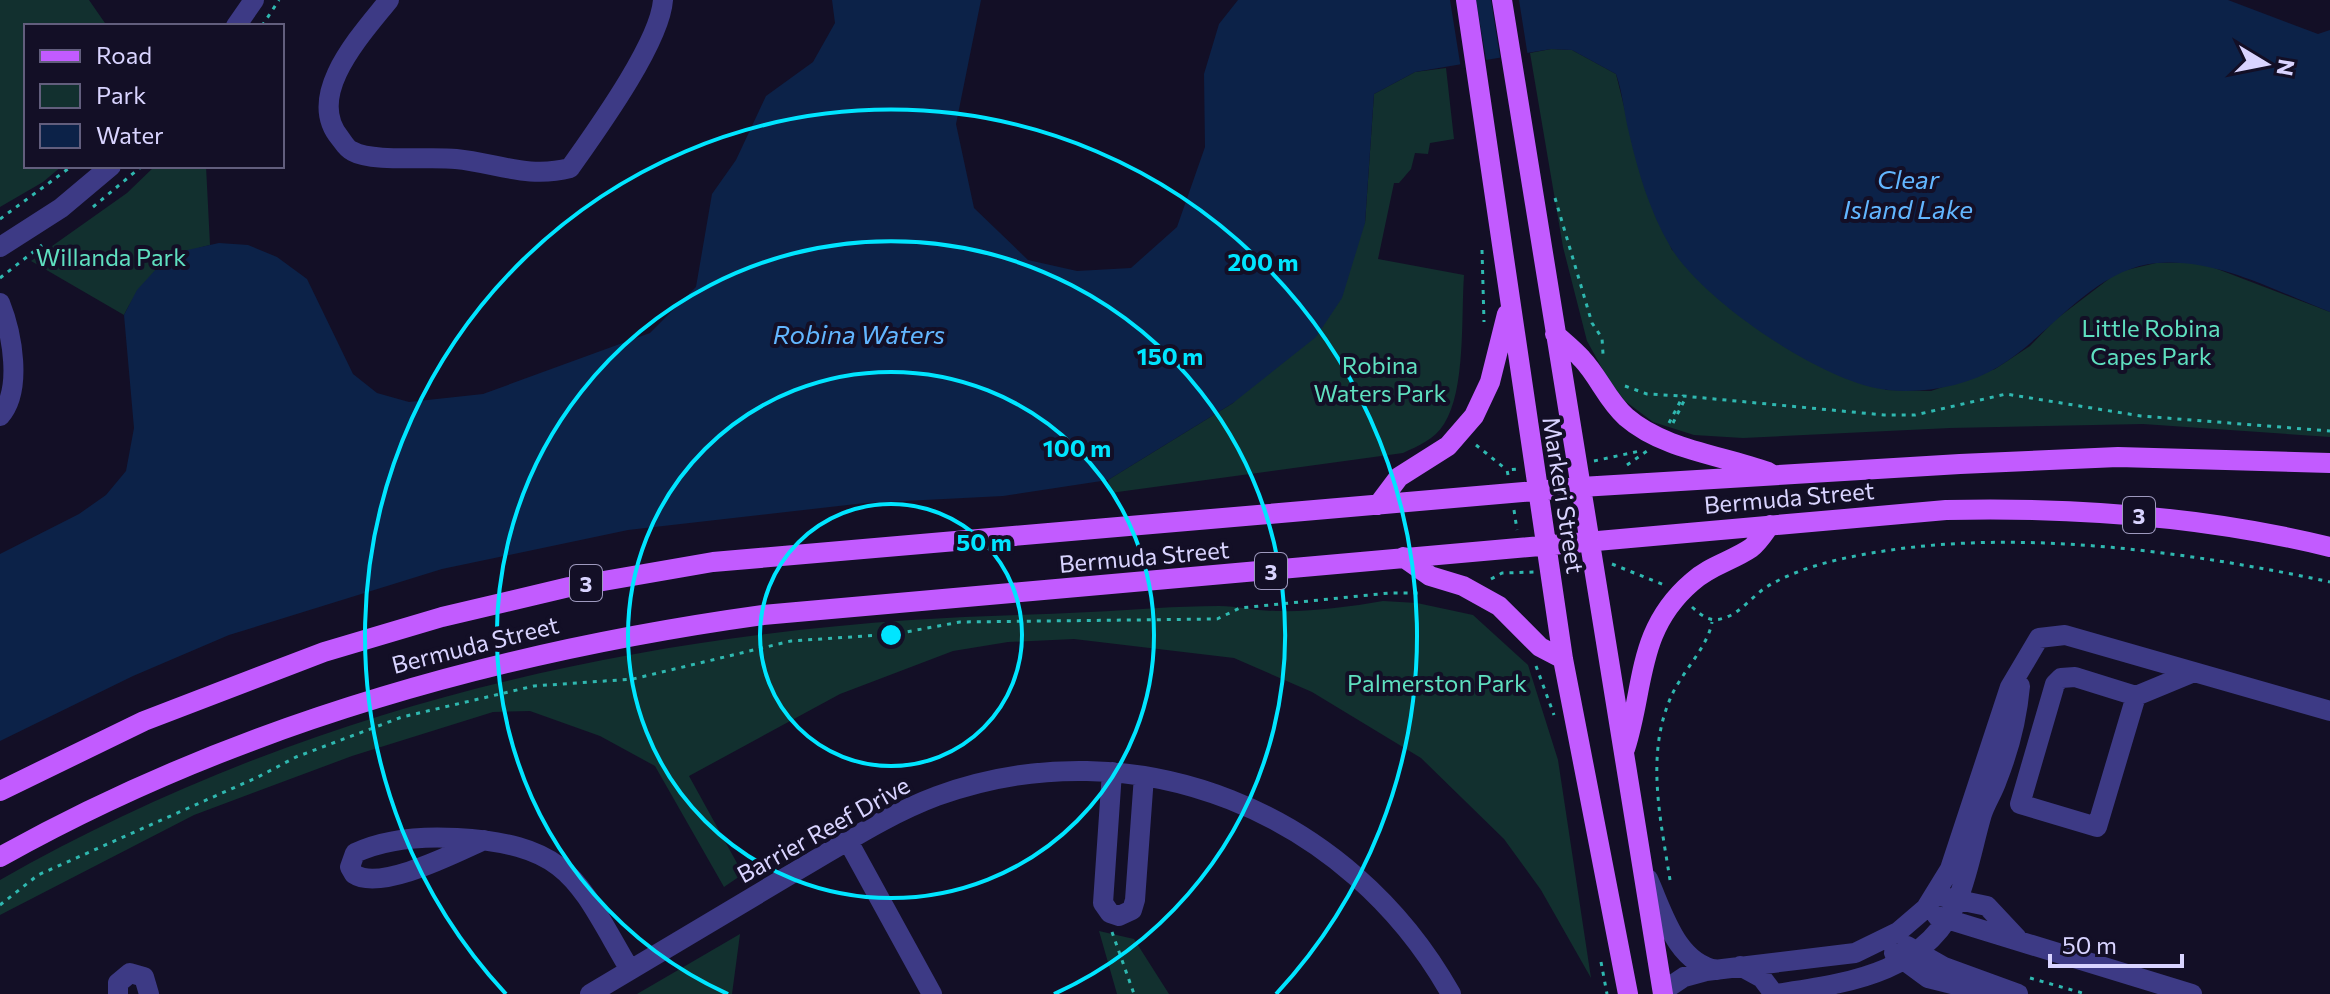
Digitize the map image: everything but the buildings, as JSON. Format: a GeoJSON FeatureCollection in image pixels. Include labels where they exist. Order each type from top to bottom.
{"type":"FeatureCollection","features":[{"type":"Feature","properties":{"kind":"main road","name":"Markeri Street"},"geometry":{"type":"LineString","coordinates":[[1466,0],[1563,659],[1628,994]]}},
{"type":"Feature","properties":{"kind":"main road","name":"Markeri Street"},"geometry":{"type":"LineString","coordinates":[[1502,0],[1662,993]]}},
{"type":"Feature","properties":{"kind":"main road"},"geometry":{"type":"LineString","coordinates":[[1378,505],[1399,477],[1448,446],[1474,416],[1490,382],[1509,306]]}},
{"type":"Feature","properties":{"kind":"main road"},"geometry":{"type":"LineString","coordinates":[[1555,334],[1584,360],[1606,397],[1637,426],[1685,448],[1724,456],[1776,476]]}},
{"type":"Feature","properties":{"kind":"main road","name":"Bermuda Street"},"geometry":{"type":"LineString","coordinates":[[0,791],[144,721],[265,673],[413,625],[569,587],[769,556],[1581,487],[2083,457],[2330,463]]}},
{"type":"Feature","properties":{"kind":"main road","name":"Bermuda Street"},"geometry":{"type":"LineString","coordinates":[[0,857],[167,775],[291,725],[441,677],[588,643],[763,615],[1946,510],[2076,511],[2194,521],[2330,547]]}},
{"type":"Feature","properties":{"kind":"main road"},"geometry":{"type":"LineString","coordinates":[[1623,754],[1634,722],[1642,664],[1661,619],[1692,581],[1752,548],[1770,525]]}},
{"type":"Feature","properties":{"kind":"main road"},"geometry":{"type":"LineString","coordinates":[[1403,557],[1430,576],[1473,591],[1499,606],[1540,647],[1563,659]]}},
{"type":"Feature","properties":{"kind":"street"},"geometry":{"type":"LineString","coordinates":[[237,24],[254,0]]}},
{"type":"Feature","properties":{"kind":"street"},"geometry":{"type":"LineString","coordinates":[[389,0],[357,40],[328,97],[330,126],[351,151],[370,155],[458,159],[543,175],[570,168],[603,120],[630,78],[663,0]]}},
{"type":"Feature","properties":{"kind":"street"},"geometry":{"type":"LineString","coordinates":[[0,247],[61,208],[109,168]]}},
{"type":"Feature","properties":{"kind":"street"},"geometry":{"type":"LineString","coordinates":[[0,303],[13,371],[8,407],[0,416]]}},
{"type":"Feature","properties":{"kind":"street"},"geometry":{"type":"LineString","coordinates":[[1662,993],[1684,977],[1717,970],[1844,956],[1883,941],[1930,903],[1950,869],[2008,692],[2039,638],[2065,635],[2330,711]]}},
{"type":"Feature","properties":{"kind":"street"},"geometry":{"type":"LineString","coordinates":[[1740,966],[1762,978],[1775,994],[1864,979],[1911,956],[1946,920],[1958,897],[1978,829],[2014,729],[2022,667]]}},
{"type":"Feature","properties":{"kind":"street"},"geometry":{"type":"LineString","coordinates":[[2020,804],[2055,684],[2061,678],[2075,677],[2136,696],[2194,672]]}},
{"type":"Feature","properties":{"kind":"street"},"geometry":{"type":"LineString","coordinates":[[1978,829],[1999,807],[2020,804],[2097,827],[2136,696]]}},
{"type":"Feature","properties":{"kind":"street"},"geometry":{"type":"LineString","coordinates":[[1112,772],[1103,898],[1110,913],[1125,914],[1135,900],[1144,776]]}},
{"type":"Feature","properties":{"kind":"street","name":"Barrier Reef Drive"},"geometry":{"type":"LineString","coordinates":[[590,994],[909,808],[970,786],[1043,773],[1112,772],[1144,776],[1228,799],[1320,845],[1390,908],[1431,960],[1451,994]]}},
{"type":"Feature","properties":{"kind":"street"},"geometry":{"type":"LineString","coordinates":[[484,840],[432,864],[369,880],[361,879],[350,867],[355,853],[414,837],[484,840],[533,851],[566,872],[589,900],[630,970]]}},
{"type":"Feature","properties":{"kind":"street"},"geometry":{"type":"LineString","coordinates":[[848,841],[932,994]]}},
{"type":"Feature","properties":{"kind":"street"},"geometry":{"type":"LineString","coordinates":[[1641,864],[1686,953],[1700,965],[1717,970]]}},
{"type":"Feature","properties":{"kind":"street"},"geometry":{"type":"LineString","coordinates":[[1930,903],[1958,897],[1991,908],[2017,938]]}},
{"type":"Feature","properties":{"kind":"street"},"geometry":{"type":"LineString","coordinates":[[1930,903],[1946,920],[2017,938],[2045,951],[2192,994]]}},
{"type":"Feature","properties":{"kind":"street"},"geometry":{"type":"LineString","coordinates":[[1883,941],[1911,956],[2018,994]]}},
{"type":"Feature","properties":{"kind":"street"},"geometry":{"type":"LineString","coordinates":[[1911,956],[1939,982],[1995,994]]}},
{"type":"Feature","properties":{"kind":"street"},"geometry":{"type":"LineString","coordinates":[[118,994],[118,983],[130,973],[144,977],[149,994]]}},
{"type":"Feature","properties":{"kind":"path"},"geometry":{"type":"LineString","coordinates":[[263,24],[279,0]]}},
{"type":"Feature","properties":{"kind":"path"},"geometry":{"type":"LineString","coordinates":[[0,219],[69,168]]}},
{"type":"Feature","properties":{"kind":"path"},"geometry":{"type":"LineString","coordinates":[[1553,192],[1592,323],[1602,338],[1606,362]]}},
{"type":"Feature","properties":{"kind":"path"},"geometry":{"type":"LineString","coordinates":[[1481,239],[1484,326]]}},
{"type":"Feature","properties":{"kind":"path"},"geometry":{"type":"LineString","coordinates":[[1621,383],[1639,392],[1884,415],[1915,415],[2006,394],[2141,416],[2330,431]]}},
{"type":"Feature","properties":{"kind":"path"},"geometry":{"type":"LineString","coordinates":[[1665,430],[1683,396]]}},
{"type":"Feature","properties":{"kind":"path"},"geometry":{"type":"LineString","coordinates":[[1467,437],[1507,470],[1520,548]]}},
{"type":"Feature","properties":{"kind":"path"},"geometry":{"type":"LineString","coordinates":[[1589,462],[1632,455],[1651,443]]}},
{"type":"Feature","properties":{"kind":"path"},"geometry":{"type":"LineString","coordinates":[[1507,470],[1518,469]]}},
{"type":"Feature","properties":{"kind":"path"},"geometry":{"type":"LineString","coordinates":[[1686,602],[1712,620],[1730,616],[1766,587],[1817,565],[1875,552],[1952,543],[2075,546],[2248,564],[2330,582]]}},
{"type":"Feature","properties":{"kind":"path"},"geometry":{"type":"LineString","coordinates":[[1593,564],[1606,563],[1626,568],[1672,590]]}},
{"type":"Feature","properties":{"kind":"path"},"geometry":{"type":"LineString","coordinates":[[1487,585],[1498,574],[1549,570]]}},
{"type":"Feature","properties":{"kind":"path"},"geometry":{"type":"LineString","coordinates":[[0,905],[38,875],[296,757],[402,717],[534,686],[633,679],[791,641],[895,634],[960,622],[1217,619],[1240,608],[1389,593],[1431,596]]}},
{"type":"Feature","properties":{"kind":"path"},"geometry":{"type":"LineString","coordinates":[[1671,885],[1657,788],[1661,730],[1673,693],[1708,635],[1712,620]]}},
{"type":"Feature","properties":{"kind":"path"},"geometry":{"type":"LineString","coordinates":[[1534,663],[1555,719]]}},
{"type":"Feature","properties":{"kind":"path"},"geometry":{"type":"LineString","coordinates":[[1110,913],[1109,922],[1126,981],[1134,994]]}},
{"type":"Feature","properties":{"kind":"path"},"geometry":{"type":"LineString","coordinates":[[1599,949],[1607,994]]}},
{"type":"Feature","properties":{"kind":"green space"},"geometry":{"type":"Polygon","coordinates":[[[0,0],[89,0],[106,24],[24,24],[24,168],[60,168],[43,182],[0,207],[0,0]]]}},
{"type":"Feature","properties":{"kind":"green space","name":"Little Robina Capes Park"},"geometry":{"type":"Polygon","coordinates":[[[1551,49],[1572,50],[1616,74],[1642,179],[1672,250],[1886,390],[1931,391],[1995,369],[2030,346],[2055,320],[2118,272],[2156,263],[2199,262],[2330,312],[2330,437],[2143,424],[1950,428],[1743,438],[1694,435],[1653,422],[1625,401],[1608,379],[1587,341],[1563,247],[1530,53],[1551,49]]]}},
{"type":"Feature","properties":{"kind":"green space","name":"Robina Waters Park"},"geometry":{"type":"Polygon","coordinates":[[[1446,68],[1454,139],[1430,143],[1428,154],[1415,153],[1411,169],[1399,183],[1394,183],[1378,259],[1464,275],[1459,373],[1451,410],[1444,424],[1426,442],[1403,453],[1110,493],[1108,480],[1233,403],[1365,223],[1374,94],[1415,72],[1446,68]]]}},
{"type":"Feature","properties":{"kind":"green space","name":"Willanda Park"},"geometry":{"type":"Polygon","coordinates":[[[153,168],[206,168],[210,245],[170,261],[149,279],[124,315],[31,261],[127,193],[153,168]]]}},
{"type":"Feature","properties":{"kind":"green space","name":"Palmerston Park"},"geometry":{"type":"Polygon","coordinates":[[[1383,601],[1417,603],[1473,615],[1528,665],[1558,760],[1591,978],[1541,890],[1504,839],[1421,758],[1312,692],[1234,658],[1074,639],[1008,642],[953,651],[840,694],[689,776],[743,874],[724,887],[655,766],[600,736],[530,711],[493,712],[352,756],[194,815],[0,915],[0,880],[107,824],[216,775],[327,733],[440,698],[555,670],[672,647],[791,631],[911,620],[1203,606],[1303,611],[1383,601]]]}},
{"type":"Feature","properties":{"kind":"green space"},"geometry":{"type":"Polygon","coordinates":[[[1099,931],[1134,939],[1169,994],[1117,994],[1099,931]]]}},
{"type":"Feature","properties":{"kind":"green space"},"geometry":{"type":"Polygon","coordinates":[[[740,934],[732,994],[637,994],[740,934]]]}},
{"type":"Feature","properties":{"kind":"water","name":"Robina Waters"},"geometry":{"type":"Polygon","coordinates":[[[832,0],[981,0],[956,124],[974,208],[1028,260],[1077,271],[1131,268],[1177,227],[1205,147],[1204,74],[1219,24],[1238,0],[2228,0],[2318,34],[2330,30],[2330,312],[2224,271],[2179,263],[2157,263],[2112,277],[2073,305],[2017,354],[1986,374],[1945,387],[1916,391],[1862,385],[1832,373],[1767,336],[1708,291],[1686,267],[1670,246],[1645,191],[1616,74],[1572,50],[1551,49],[1415,72],[1374,94],[1365,223],[1342,298],[1316,337],[1233,403],[1108,480],[1003,496],[865,503],[628,530],[442,569],[229,635],[133,676],[0,741],[0,554],[79,514],[106,495],[126,471],[134,428],[124,315],[137,290],[158,267],[183,251],[219,243],[248,245],[277,257],[307,279],[353,374],[377,393],[409,402],[483,394],[650,333],[696,287],[712,194],[736,160],[766,96],[813,62],[835,23],[832,0]]]}},
{"type":"Feature","properties":{"kind":"pier"},"geometry":{"type":"Polygon","coordinates":[[[1450,0],[1476,0],[1487,65],[1461,69],[1450,0]]]}},
{"type":"Feature","properties":{"kind":"pier"},"geometry":{"type":"Polygon","coordinates":[[[1491,0],[1519,0],[1528,57],[1501,63],[1491,0]]]}},
{"type":"Feature","properties":{"kind":"water label","name":"Clear Island Lake"},"geometry":{"type":"Point","coordinates":[1908,193]}}]}
